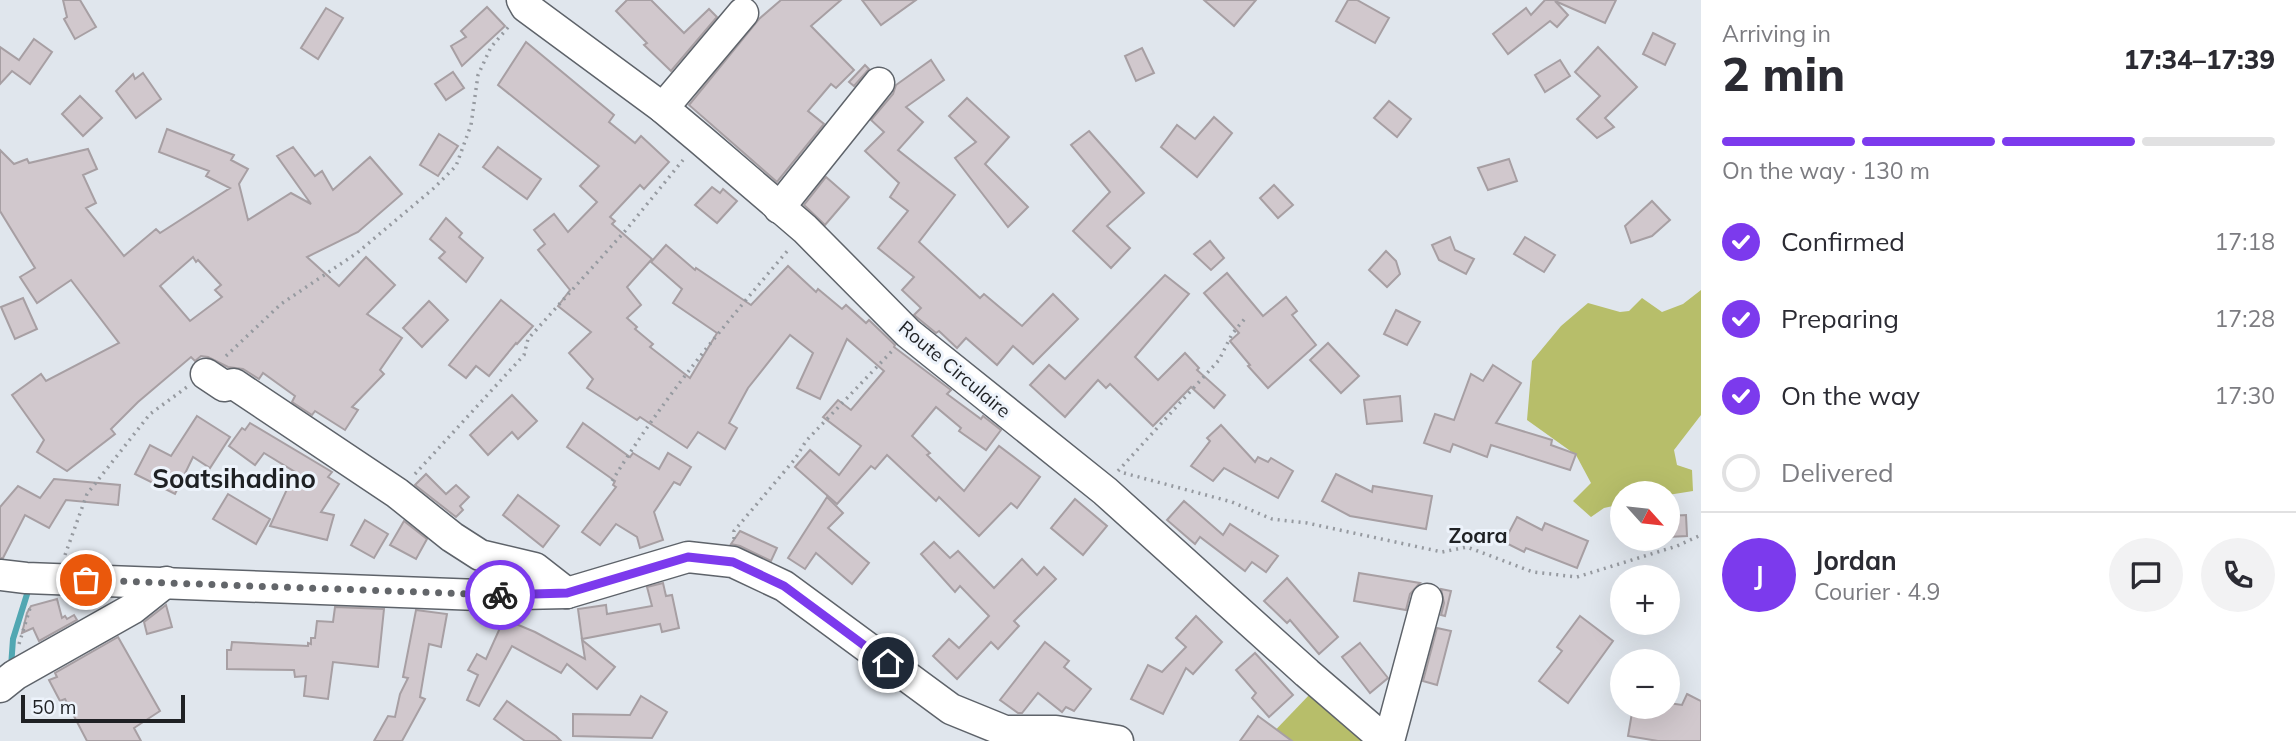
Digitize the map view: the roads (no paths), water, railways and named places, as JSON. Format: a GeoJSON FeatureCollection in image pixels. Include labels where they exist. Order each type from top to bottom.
{"type":"FeatureCollection","features":[{"type":"Feature","properties":{"kind":"street","name":"Route Circulaire"},"geometry":{"type":"LineString","coordinates":[[527,2],[663,108],[805,229],[908,333],[1111,481],[1307,673],[1388,741]]}},
{"type":"Feature","properties":{"kind":"street"},"geometry":{"type":"LineString","coordinates":[[663,108],[743,13]]}},
{"type":"Feature","properties":{"kind":"street"},"geometry":{"type":"LineString","coordinates":[[779,208],[879,83]]}},
{"type":"Feature","properties":{"kind":"street"},"geometry":{"type":"LineString","coordinates":[[206,374],[223,386],[234,384],[397,493],[452,537],[480,555],[535,568],[567,593]]}},
{"type":"Feature","properties":{"kind":"street"},"geometry":{"type":"LineString","coordinates":[[0,575],[479,596],[567,593],[688,557],[733,562],[784,586],[951,709],[1006,736],[1056,731],[1118,741]]}},
{"type":"Feature","properties":{"kind":"street"},"geometry":{"type":"LineString","coordinates":[[7,681],[132,609],[166,582]]}},
{"type":"Feature","properties":{"kind":"street"},"geometry":{"type":"LineString","coordinates":[[1388,741],[1427,599]]}},
{"type":"Feature","properties":{"kind":"waterway"},"geometry":{"type":"LineString","coordinates":[[11,667],[13,639],[28,591]]}},
{"type":"Feature","properties":{"kind":"district","name":"Soatsihadino"},"geometry":{"type":"Point","coordinates":[234,478]}},
{"type":"Feature","properties":{"kind":"district","name":"Zoara"},"geometry":{"type":"Point","coordinates":[1478,535]}}]}
